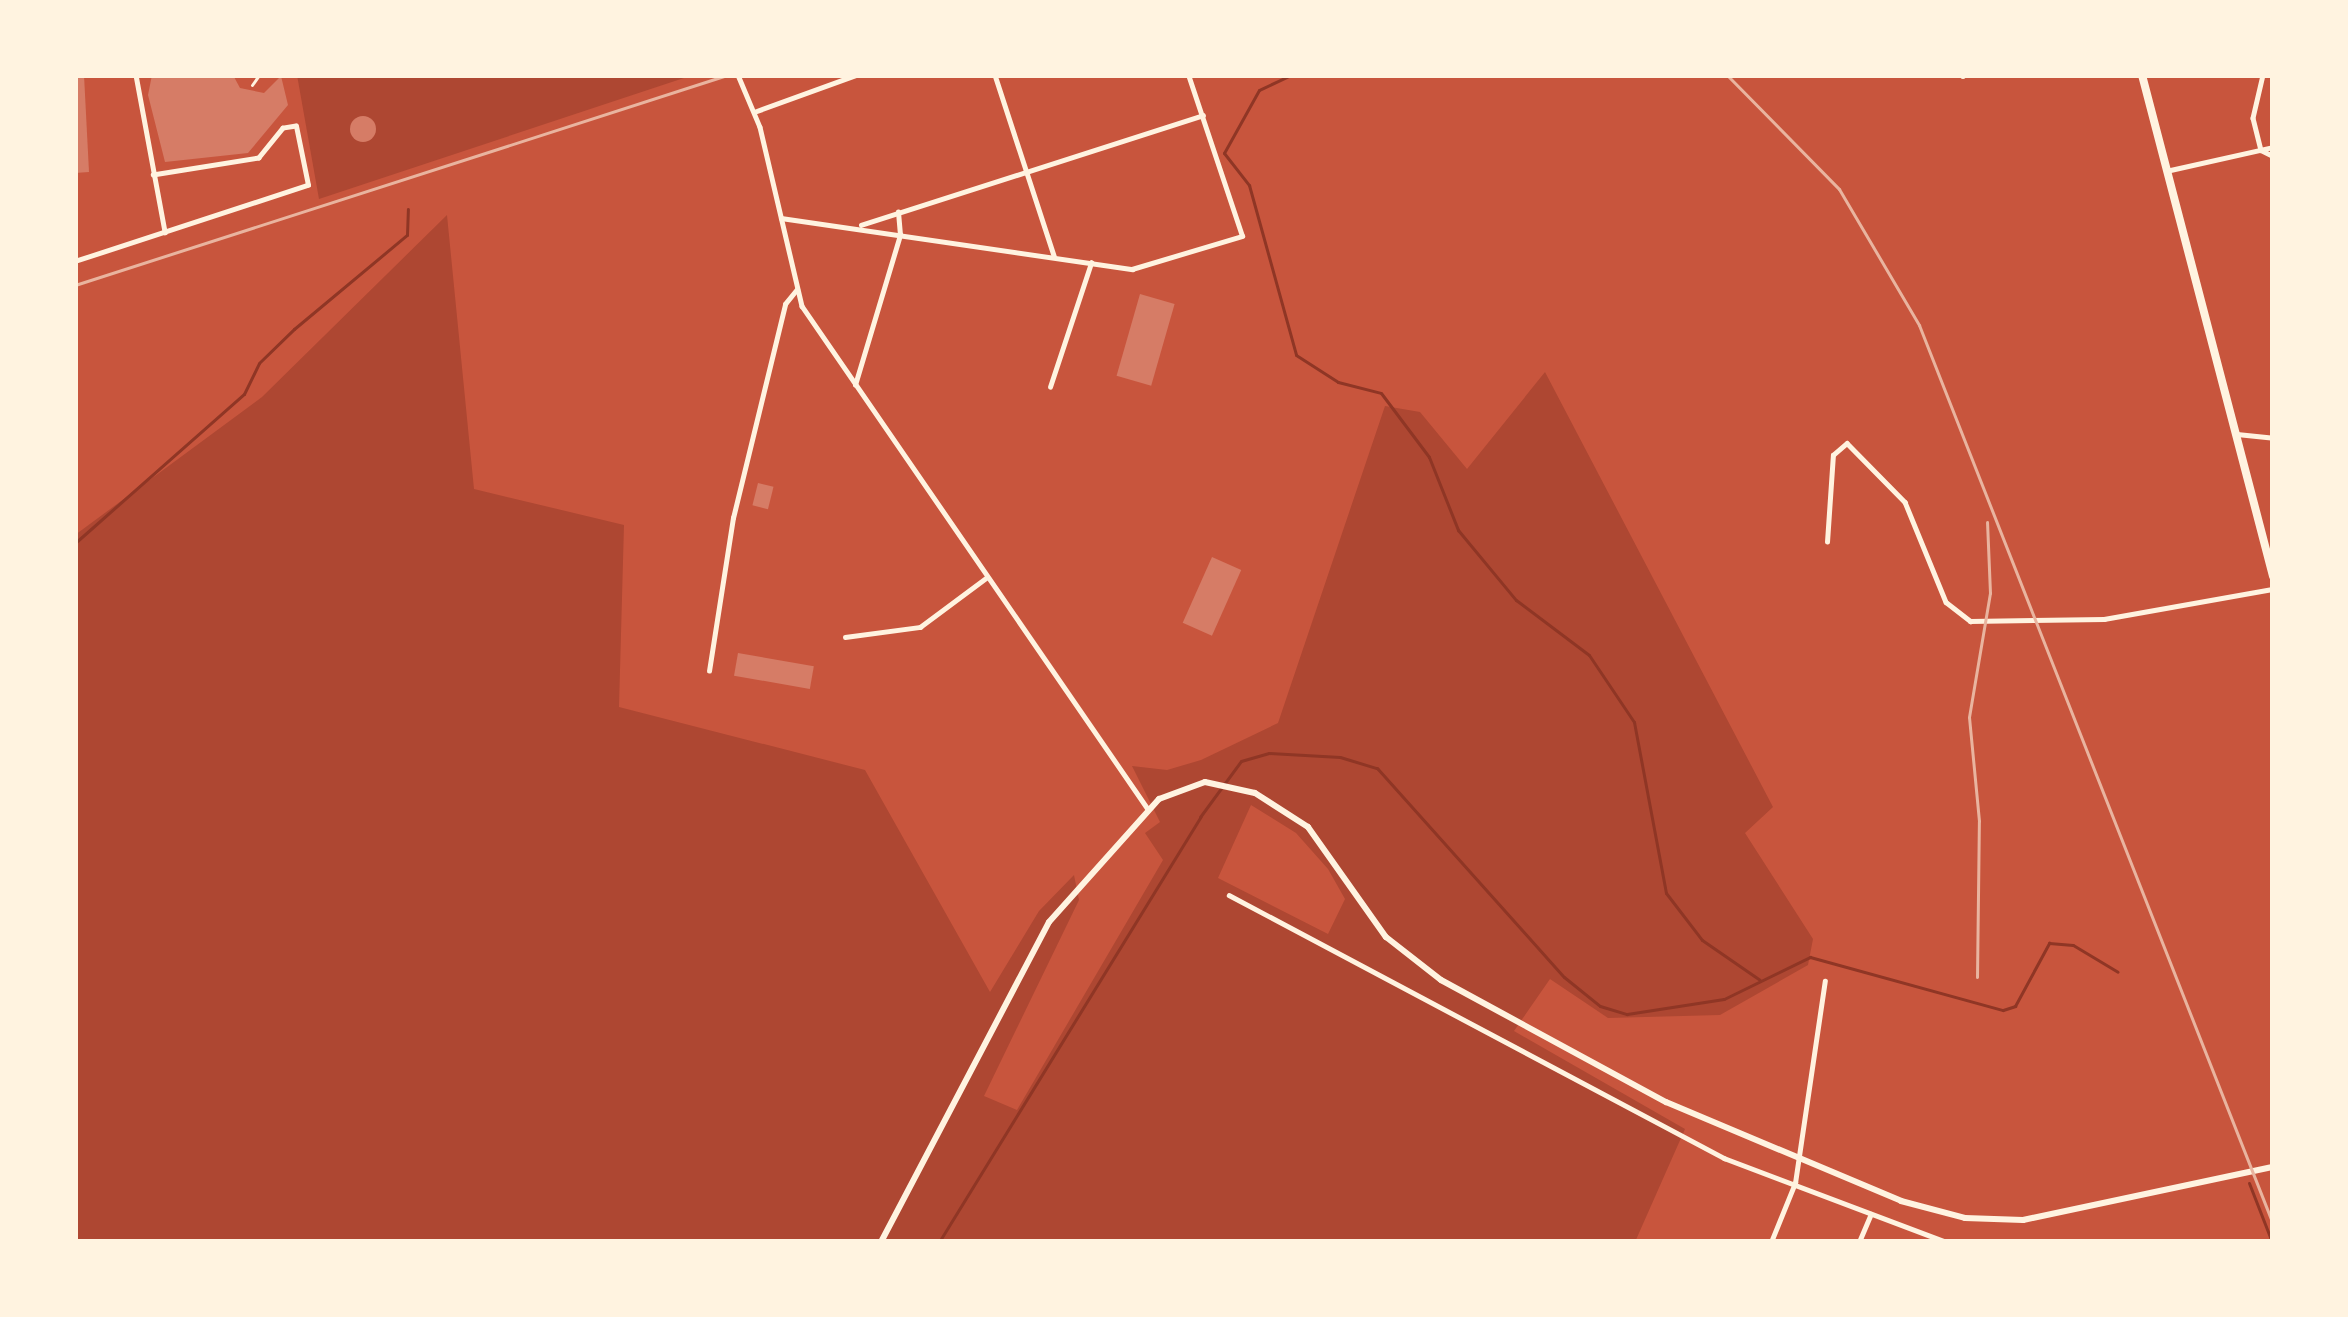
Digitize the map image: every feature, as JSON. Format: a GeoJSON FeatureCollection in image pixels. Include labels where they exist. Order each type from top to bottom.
{"type":"FeatureCollection","features":[{"type":"Feature","properties":{"kind":"main road"},"geometry":{"type":"LineString","coordinates":[[2142,75],[2273,576]]}},
{"type":"Feature","properties":{"kind":"street"},"geometry":{"type":"LineString","coordinates":[[136,75],[165,232]]}},
{"type":"Feature","properties":{"kind":"street"},"geometry":{"type":"LineString","coordinates":[[738,75],[754,112],[797,289],[854,388],[1148,809]]}},
{"type":"Feature","properties":{"kind":"street"},"geometry":{"type":"LineString","coordinates":[[754,112],[856,75]]}},
{"type":"Feature","properties":{"kind":"street"},"geometry":{"type":"LineString","coordinates":[[994,75],[1054,256]]}},
{"type":"Feature","properties":{"kind":"street"},"geometry":{"type":"LineString","coordinates":[[781,218],[1147,267],[1242,236],[1188,75]]}},
{"type":"Feature","properties":{"kind":"street"},"geometry":{"type":"LineString","coordinates":[[2263,75],[2253,118],[2261,150],[2273,156]]}},
{"type":"Feature","properties":{"kind":"street"},"geometry":{"type":"LineString","coordinates":[[856,227],[1026,168],[1203,115]]}},
{"type":"Feature","properties":{"kind":"street"},"geometry":{"type":"LineString","coordinates":[[75,262],[308,185],[296,126],[283,128],[259,158],[153,175]]}},
{"type":"Feature","properties":{"kind":"street"},"geometry":{"type":"LineString","coordinates":[[2166,171],[2273,147]]}},
{"type":"Feature","properties":{"kind":"street"},"geometry":{"type":"LineString","coordinates":[[854,388],[900,235],[898,212]]}},
{"type":"Feature","properties":{"kind":"street"},"geometry":{"type":"LineString","coordinates":[[1050,386],[1091,263]]}},
{"type":"Feature","properties":{"kind":"street"},"geometry":{"type":"LineString","coordinates":[[709,671],[734,518],[782,316],[797,289]]}},
{"type":"Feature","properties":{"kind":"street"},"geometry":{"type":"LineString","coordinates":[[2236,434],[2273,438]]}},
{"type":"Feature","properties":{"kind":"street"},"geometry":{"type":"LineString","coordinates":[[1827,542],[1833,455],[1847,443],[1905,502],[1946,602],[1970,621],[2104,619],[2273,589]]}},
{"type":"Feature","properties":{"kind":"street"},"geometry":{"type":"LineString","coordinates":[[845,637],[920,627],[986,578]]}},
{"type":"Feature","properties":{"kind":"street"},"geometry":{"type":"LineString","coordinates":[[881,1242],[1034,944],[1148,809],[1175,788],[1216,782],[1235,785],[1308,827],[1381,930],[1441,980],[1666,1102],[1798,1161],[1929,1210],[2003,1221],[2273,1168]]}},
{"type":"Feature","properties":{"kind":"street"},"geometry":{"type":"LineString","coordinates":[[1228,895],[1724,1158],[1946,1242]]}},
{"type":"Feature","properties":{"kind":"street"},"geometry":{"type":"LineString","coordinates":[[1771,1242],[1795,1183],[1825,981]]}},
{"type":"Feature","properties":{"kind":"street"},"geometry":{"type":"LineString","coordinates":[[1859,1242],[1872,1211]]}},
{"type":"Feature","properties":{"kind":"path"},"geometry":{"type":"LineString","coordinates":[[252,85],[259,75]]}},
{"type":"Feature","properties":{"kind":"shaded area"},"geometry":{"type":"Polygon","coordinates":[[[297,75],[693,75],[319,199],[297,75]]]}},
{"type":"Feature","properties":{"kind":"shaded area"},"geometry":{"type":"Polygon","coordinates":[[[447,215],[474,489],[624,525],[619,707],[865,770],[990,992],[1039,911],[1074,875],[1079,900],[984,1096],[1017,1110],[1163,860],[1145,833],[1160,822],[1132,766],[1167,770],[1201,760],[1278,723],[1385,406],[1420,412],[1467,469],[1545,372],[1773,807],[1745,833],[1813,939],[1808,965],[1720,1015],[1608,1018],[1550,979],[1514,1031],[1685,1129],[1635,1242],[75,1242],[75,535],[262,397],[447,215]],[[1251,805],[1218,878],[1328,934],[1345,899],[1328,869],[1296,833],[1251,805]]]}},
{"type":"Feature","properties":{"kind":"building"},"geometry":{"type":"Polygon","coordinates":[[[75,75],[84,75],[89,172],[75,173],[75,75]]]}},
{"type":"Feature","properties":{"kind":"building"},"geometry":{"type":"Polygon","coordinates":[[[152,75],[233,75],[240,88],[264,93],[281,76],[288,105],[248,153],[165,162],[148,95],[152,75]]]}},
{"type":"Feature","properties":{"kind":"building"},"geometry":{"type":"Polygon","coordinates":[[[363,116],[376,129],[363,142],[350,129],[363,116]]]}},
{"type":"Feature","properties":{"kind":"building"},"geometry":{"type":"Polygon","coordinates":[[[1140,294],[1175,304],[1151,386],[1117,376],[1140,294]]]}},
{"type":"Feature","properties":{"kind":"building"},"geometry":{"type":"Polygon","coordinates":[[[758,483],[774,487],[768,509],[752,505],[758,483]]]}},
{"type":"Feature","properties":{"kind":"building"},"geometry":{"type":"Polygon","coordinates":[[[1212,557],[1241,570],[1212,636],[1183,623],[1212,557]]]}},
{"type":"Feature","properties":{"kind":"building"},"geometry":{"type":"Polygon","coordinates":[[[738,653],[814,666],[810,689],[734,676],[738,653]]]}},
{"type":"Feature","properties":{"kind":"waterway"},"geometry":{"type":"LineString","coordinates":[[1291,75],[1259,90],[1224,153],[1249,185],[1296,355],[1338,382],[1381,393],[1429,457],[1458,530],[1516,600],[1589,655],[1634,722],[1666,893],[1702,940],[1760,980]]}},
{"type":"Feature","properties":{"kind":"waterway"},"geometry":{"type":"LineString","coordinates":[[75,543],[244,394],[259,363],[294,329],[407,235],[408,209]]}},
{"type":"Feature","properties":{"kind":"waterway"},"geometry":{"type":"LineString","coordinates":[[939,1242],[1200,817],[1241,761],[1269,753],[1340,757],[1377,768],[1564,977],[1600,1006],[1627,1014],[1724,999],[1810,957],[2003,1010],[2015,1006],[2049,943],[2073,945],[2118,972]]}},
{"type":"Feature","properties":{"kind":"waterway"},"geometry":{"type":"LineString","coordinates":[[2249,1183],[2272,1242]]}},
{"type":"Feature","properties":{"kind":"railway"},"geometry":{"type":"LineString","coordinates":[[75,285],[727,75]]}},
{"type":"Feature","properties":{"kind":"railway"},"geometry":{"type":"LineString","coordinates":[[1727,75],[1839,189],[1919,325],[2273,1224]]}},
{"type":"Feature","properties":{"kind":"railway"},"geometry":{"type":"LineString","coordinates":[[1977,977],[1979,821],[1969,717],[1990,593],[1987,522]]}}]}
